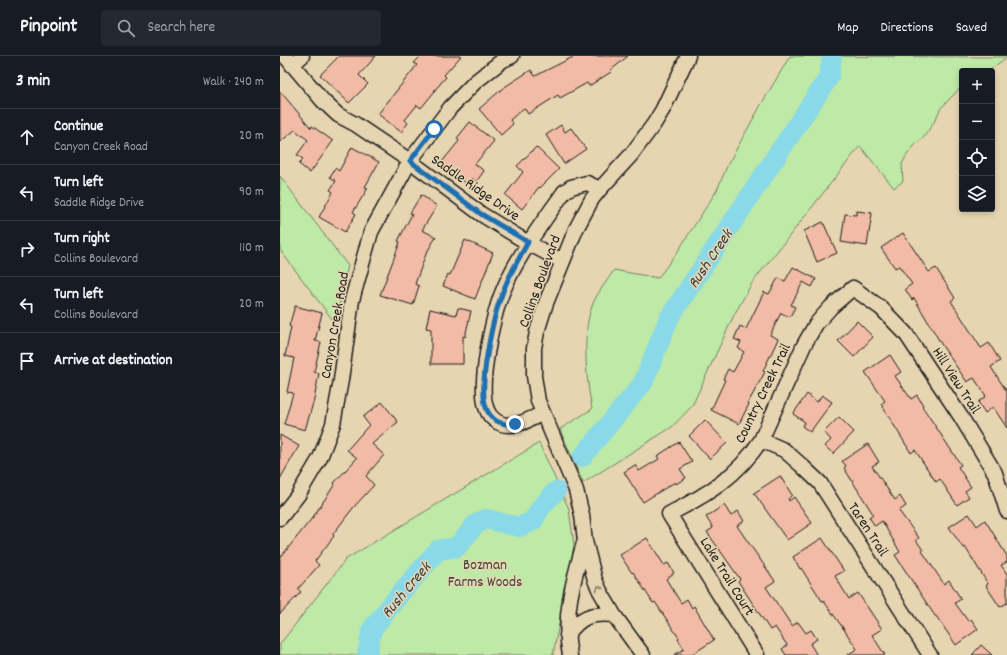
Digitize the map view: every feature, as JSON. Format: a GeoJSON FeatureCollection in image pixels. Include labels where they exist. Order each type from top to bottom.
{"type":"FeatureCollection","features":[{"type":"Feature","properties":{"kind":"street","name":"Canyon Creek Road"},"geometry":{"type":"LineString","coordinates":[[280,518],[298,495],[320,458],[334,424],[352,300],[371,232],[410,161],[450,108],[475,82],[503,60],[512,56]]}},
{"type":"Feature","properties":{"kind":"street","name":"Collins Boulevard"},"geometry":{"type":"LineString","coordinates":[[643,655],[614,615],[595,580],[584,541],[582,515],[576,490],[542,414],[538,401],[535,382],[534,348],[541,317],[576,229],[592,199],[631,155],[654,124],[663,109],[688,56]]}},
{"type":"Feature","properties":{"kind":"street","name":"Saddle Ridge Drive"},"geometry":{"type":"LineString","coordinates":[[293,59],[323,102],[338,116],[355,124],[410,161],[481,214],[562,261]]}},
{"type":"Feature","properties":{"kind":"street","name":"Collins Boulevard"},"geometry":{"type":"LineString","coordinates":[[542,414],[515,424],[508,425],[502,424],[491,417],[487,410],[485,402],[486,362],[495,314],[502,293],[528,242],[564,192],[571,187],[587,183],[600,190]]}},
{"type":"Feature","properties":{"kind":"street","name":"Country Creek Trail"},"geometry":{"type":"LineString","coordinates":[[669,514],[694,502],[718,486],[750,456],[761,440],[804,346],[816,324],[831,307],[853,288]]}},
{"type":"Feature","properties":{"kind":"street","name":"Hill View Trail"},"geometry":{"type":"LineString","coordinates":[[853,288],[881,308],[906,334],[961,417],[995,473],[1007,511]]}},
{"type":"Feature","properties":{"kind":"street","name":"Taren Trail"},"geometry":{"type":"LineString","coordinates":[[761,440],[784,450],[820,483],[930,655]]}},
{"type":"Feature","properties":{"kind":"street","name":"Lake Trail Court"},"geometry":{"type":"LineString","coordinates":[[669,514],[757,655]]}},
{"type":"Feature","properties":{"kind":"street","name":"Collins Boulevard"},"geometry":{"type":"LineString","coordinates":[[570,655],[567,635],[567,621],[584,541]]}},
{"type":"Feature","properties":{"kind":"street"},"geometry":{"type":"LineString","coordinates":[[567,635],[578,621],[585,617],[601,614],[614,615]]}},
{"type":"Feature","properties":{"kind":"green space"},"geometry":{"type":"Polygon","coordinates":[[[790,56],[1007,57],[992,68],[959,68],[959,89],[941,108],[924,137],[907,155],[902,164],[903,181],[894,188],[860,146],[752,283],[734,315],[692,406],[672,427],[583,483],[560,429],[592,409],[588,383],[586,340],[587,325],[594,301],[614,270],[658,278],[678,251],[717,190],[728,164],[790,56]]]}},
{"type":"Feature","properties":{"kind":"green space"},"geometry":{"type":"Polygon","coordinates":[[[280,176],[348,266],[335,323],[280,250],[280,176]]]}},
{"type":"Feature","properties":{"kind":"green space","name":"Bozman Farms Woods"},"geometry":{"type":"Polygon","coordinates":[[[539,443],[569,509],[574,545],[553,655],[280,655],[280,644],[346,559],[539,443]]]}},
{"type":"Feature","properties":{"kind":"building"},"geometry":{"type":"Polygon","coordinates":[[[339,56],[376,56],[359,75],[368,84],[349,103],[320,75],[339,56]]]}},
{"type":"Feature","properties":{"kind":"building"},"geometry":{"type":"Polygon","coordinates":[[[421,56],[461,56],[444,75],[446,77],[421,108],[417,105],[405,120],[408,123],[401,132],[378,114],[417,65],[414,63],[421,56]]]}},
{"type":"Feature","properties":{"kind":"building"},"geometry":{"type":"Polygon","coordinates":[[[575,56],[628,56],[610,71],[611,72],[589,86],[587,83],[560,98],[558,95],[528,114],[524,108],[510,120],[513,124],[501,135],[479,109],[503,88],[531,70],[535,76],[575,56]]]}},
{"type":"Feature","properties":{"kind":"building"},"geometry":{"type":"Polygon","coordinates":[[[280,91],[311,128],[312,126],[333,141],[310,173],[299,164],[303,159],[297,155],[308,140],[295,130],[280,142],[280,91]]]}},
{"type":"Feature","properties":{"kind":"building"},"geometry":{"type":"Polygon","coordinates":[[[470,122],[494,141],[475,164],[484,171],[476,182],[472,178],[467,184],[441,163],[459,141],[457,138],[470,122]]]}},
{"type":"Feature","properties":{"kind":"building"},"geometry":{"type":"Polygon","coordinates":[[[561,125],[565,132],[571,128],[586,149],[564,164],[546,135],[561,125]]]}},
{"type":"Feature","properties":{"kind":"building"},"geometry":{"type":"Polygon","coordinates":[[[352,147],[379,162],[365,187],[368,188],[353,212],[356,214],[345,232],[319,217],[333,192],[330,190],[336,181],[330,177],[335,168],[339,171],[352,147]]]}},
{"type":"Feature","properties":{"kind":"building"},"geometry":{"type":"Polygon","coordinates":[[[536,147],[559,169],[540,188],[539,187],[522,209],[505,195],[523,172],[517,166],[536,147]]]}},
{"type":"Feature","properties":{"kind":"building"},"geometry":{"type":"Polygon","coordinates":[[[421,195],[437,206],[422,230],[436,237],[426,254],[415,284],[419,286],[413,305],[380,295],[400,242],[398,241],[412,214],[410,213],[421,195]]]}},
{"type":"Feature","properties":{"kind":"building"},"geometry":{"type":"Polygon","coordinates":[[[857,211],[872,213],[867,246],[841,242],[845,214],[856,215],[857,211]]]}},
{"type":"Feature","properties":{"kind":"building"},"geometry":{"type":"Polygon","coordinates":[[[823,222],[837,253],[817,262],[804,231],[823,222]]]}},
{"type":"Feature","properties":{"kind":"building"},"geometry":{"type":"Polygon","coordinates":[[[903,233],[929,272],[936,268],[955,298],[951,301],[981,348],[989,343],[1000,361],[991,367],[1007,392],[1007,428],[993,407],[985,413],[978,402],[986,396],[974,378],[967,382],[943,347],[914,298],[912,300],[905,289],[912,284],[899,266],[895,268],[881,248],[903,233]]]}},
{"type":"Feature","properties":{"kind":"building"},"geometry":{"type":"Polygon","coordinates":[[[465,240],[493,253],[475,299],[443,286],[448,274],[450,275],[465,240]]]}},
{"type":"Feature","properties":{"kind":"building"},"geometry":{"type":"Polygon","coordinates":[[[793,267],[816,279],[812,287],[803,282],[791,305],[795,307],[790,317],[781,313],[770,335],[778,339],[763,371],[765,372],[748,403],[749,404],[739,424],[711,410],[725,380],[723,379],[728,369],[733,372],[744,352],[738,348],[741,342],[734,339],[740,326],[746,329],[764,292],[769,294],[778,278],[785,281],[793,267]]]}},
{"type":"Feature","properties":{"kind":"building"},"geometry":{"type":"Polygon","coordinates":[[[295,306],[322,313],[315,341],[321,342],[314,372],[319,373],[314,400],[305,430],[284,424],[293,393],[287,392],[294,358],[285,356],[291,327],[289,326],[295,306]]]}},
{"type":"Feature","properties":{"kind":"building"},"geometry":{"type":"Polygon","coordinates":[[[458,308],[471,311],[465,337],[463,336],[463,364],[431,364],[431,329],[426,328],[430,309],[456,315],[458,308]]]}},
{"type":"Feature","properties":{"kind":"building"},"geometry":{"type":"Polygon","coordinates":[[[857,321],[873,337],[854,357],[838,341],[857,321]]]}},
{"type":"Feature","properties":{"kind":"building"},"geometry":{"type":"Polygon","coordinates":[[[890,355],[901,372],[895,376],[911,399],[917,395],[923,405],[922,406],[961,465],[958,467],[971,487],[965,491],[969,497],[957,505],[940,479],[936,482],[915,450],[911,453],[881,404],[885,401],[865,372],[890,355]]]}},
{"type":"Feature","properties":{"kind":"building"},"geometry":{"type":"Polygon","coordinates":[[[807,394],[817,402],[822,395],[832,402],[810,432],[802,426],[805,422],[793,414],[807,394]]]}},
{"type":"Feature","properties":{"kind":"building"},"geometry":{"type":"Polygon","coordinates":[[[382,402],[398,422],[372,444],[384,455],[366,476],[374,485],[353,508],[333,534],[334,536],[315,561],[319,565],[298,589],[301,592],[280,614],[280,558],[313,517],[335,484],[334,483],[357,458],[347,450],[369,425],[363,417],[382,402]]]}},
{"type":"Feature","properties":{"kind":"building"},"geometry":{"type":"Polygon","coordinates":[[[839,417],[854,432],[833,454],[825,446],[831,440],[824,432],[839,417]]]}},
{"type":"Feature","properties":{"kind":"building"},"geometry":{"type":"Polygon","coordinates":[[[705,420],[727,443],[710,459],[689,436],[705,420]]]}},
{"type":"Feature","properties":{"kind":"building"},"geometry":{"type":"Polygon","coordinates":[[[280,435],[299,446],[280,479],[280,435]]]}},
{"type":"Feature","properties":{"kind":"building"},"geometry":{"type":"Polygon","coordinates":[[[679,442],[692,462],[680,469],[686,478],[676,484],[675,482],[643,502],[624,472],[635,465],[639,471],[659,459],[657,456],[679,442]]]}},
{"type":"Feature","properties":{"kind":"building"},"geometry":{"type":"Polygon","coordinates":[[[868,444],[879,462],[872,466],[895,500],[900,496],[906,506],[899,511],[919,538],[916,540],[923,550],[922,551],[944,584],[949,580],[961,599],[955,603],[968,621],[971,619],[978,629],[956,645],[895,555],[900,552],[882,521],[875,526],[869,517],[873,514],[844,468],[846,466],[842,461],[868,444]]]}},
{"type":"Feature","properties":{"kind":"building"},"geometry":{"type":"Polygon","coordinates":[[[780,476],[792,495],[788,499],[789,501],[794,497],[812,523],[787,540],[754,493],[780,476]]]}},
{"type":"Feature","properties":{"kind":"building"},"geometry":{"type":"Polygon","coordinates":[[[724,505],[731,516],[738,511],[744,521],[737,526],[775,581],[766,587],[792,626],[798,622],[806,633],[811,630],[817,639],[810,644],[817,655],[786,655],[782,649],[787,645],[775,627],[770,630],[738,581],[740,579],[707,532],[713,528],[706,517],[724,505]]]}},
{"type":"Feature","properties":{"kind":"building"},"geometry":{"type":"Polygon","coordinates":[[[969,514],[977,526],[985,520],[1007,556],[1007,562],[1001,565],[1007,574],[1007,603],[1000,607],[986,586],[988,584],[965,547],[963,548],[949,527],[969,514]]]}},
{"type":"Feature","properties":{"kind":"building"},"geometry":{"type":"Polygon","coordinates":[[[647,538],[664,565],[668,563],[674,573],[666,579],[681,603],[687,599],[692,608],[694,606],[714,640],[691,655],[674,655],[684,649],[678,639],[679,638],[655,602],[653,603],[620,555],[647,538]]]}},
{"type":"Feature","properties":{"kind":"building"},"geometry":{"type":"Polygon","coordinates":[[[822,538],[844,571],[835,576],[849,599],[858,593],[882,629],[872,635],[885,655],[847,655],[857,649],[823,600],[822,601],[793,557],[822,538]]]}},
{"type":"Feature","properties":{"kind":"building"},"geometry":{"type":"Polygon","coordinates":[[[981,645],[992,655],[972,655],[981,645]]]}},
{"type":"Feature","properties":{"kind":"waterway","name":"Rush Creek"},"geometry":{"type":"LineString","coordinates":[[582,457],[643,383],[669,318],[829,77],[832,56]]}},
{"type":"Feature","properties":{"kind":"waterway","name":"Rush Creek"},"geometry":{"type":"LineString","coordinates":[[367,655],[372,629],[438,550],[457,547],[476,524],[486,519],[519,527],[533,521],[541,507],[556,491]]}},
{"type":"Feature","properties":{"kind":"route"},"geometry":{"type":"LineString","coordinates":[[434,129],[410,161],[481,214],[528,242],[502,293],[495,314],[486,362],[484,386],[485,402],[491,417],[502,424],[515,424]]}}]}
